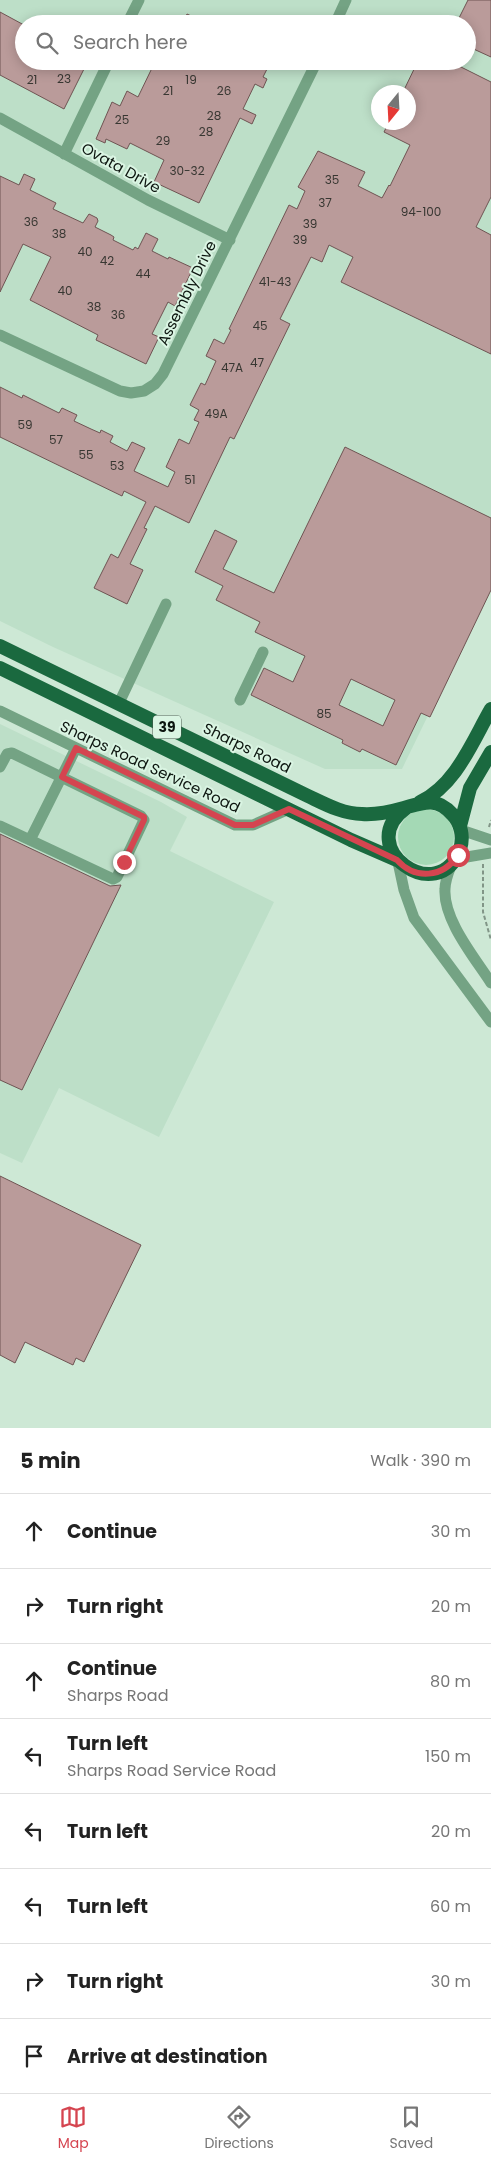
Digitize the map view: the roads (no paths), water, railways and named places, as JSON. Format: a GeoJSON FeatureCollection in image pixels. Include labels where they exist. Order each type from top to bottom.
{"type":"FeatureCollection","features":[{"type":"Feature","properties":{"kind":"main road","name":"Sharps Road"},"geometry":{"type":"LineString","coordinates":[[0,646],[342,811],[363,814],[385,813],[412,805]]}},
{"type":"Feature","properties":{"kind":"main road","name":"39"},"geometry":{"type":"LineString","coordinates":[[0,668],[398,861],[408,869],[425,874],[437,872],[453,861]]}},
{"type":"Feature","properties":{"kind":"main road","name":"39"},"geometry":{"type":"LineString","coordinates":[[398,861],[390,846],[390,832],[395,818],[412,805],[434,794],[449,780],[491,709]]}},
{"type":"Feature","properties":{"kind":"main road"},"geometry":{"type":"LineString","coordinates":[[453,861],[461,846],[460,828],[470,788],[491,752]]}},
{"type":"Feature","properties":{"kind":"main road","name":"39"},"geometry":{"type":"LineString","coordinates":[[412,805],[434,803],[444,807],[452,813],[460,828]]}},
{"type":"Feature","properties":{"kind":"street"},"geometry":{"type":"LineString","coordinates":[[132,15],[139,0]]}},
{"type":"Feature","properties":{"kind":"street"},"geometry":{"type":"LineString","coordinates":[[339,15],[346,0]]}},
{"type":"Feature","properties":{"kind":"street"},"geometry":{"type":"LineString","coordinates":[[64,154],[105,70]]}},
{"type":"Feature","properties":{"kind":"street","name":"Assembly Drive"},"geometry":{"type":"LineString","coordinates":[[0,335],[120,391],[131,393],[144,390],[155,384],[163,374],[313,70]]}},
{"type":"Feature","properties":{"kind":"street","name":"Ovata Drive"},"geometry":{"type":"LineString","coordinates":[[0,118],[148,200],[230,240]]}},
{"type":"Feature","properties":{"kind":"street"},"geometry":{"type":"LineString","coordinates":[[119,703],[166,604]]}},
{"type":"Feature","properties":{"kind":"street"},"geometry":{"type":"LineString","coordinates":[[240,700],[263,652]]}},
{"type":"Feature","properties":{"kind":"street","name":"Sharps Road Service Road"},"geometry":{"type":"LineString","coordinates":[[0,711],[235,825],[253,825],[289,809]]}},
{"type":"Feature","properties":{"kind":"street"},"geometry":{"type":"LineString","coordinates":[[30,840],[76,748]]}},
{"type":"Feature","properties":{"kind":"street"},"geometry":{"type":"LineString","coordinates":[[0,767],[9,752],[144,817],[117,877],[113,879],[0,826]]}},
{"type":"Feature","properties":{"kind":"street"},"geometry":{"type":"LineString","coordinates":[[460,828],[489,840]]}},
{"type":"Feature","properties":{"kind":"street"},"geometry":{"type":"LineString","coordinates":[[487,854],[453,861],[444,890],[448,910],[459,933],[491,983]]}},
{"type":"Feature","properties":{"kind":"street"},"geometry":{"type":"LineString","coordinates":[[398,861],[404,890],[414,918],[491,1022]]}}]}
